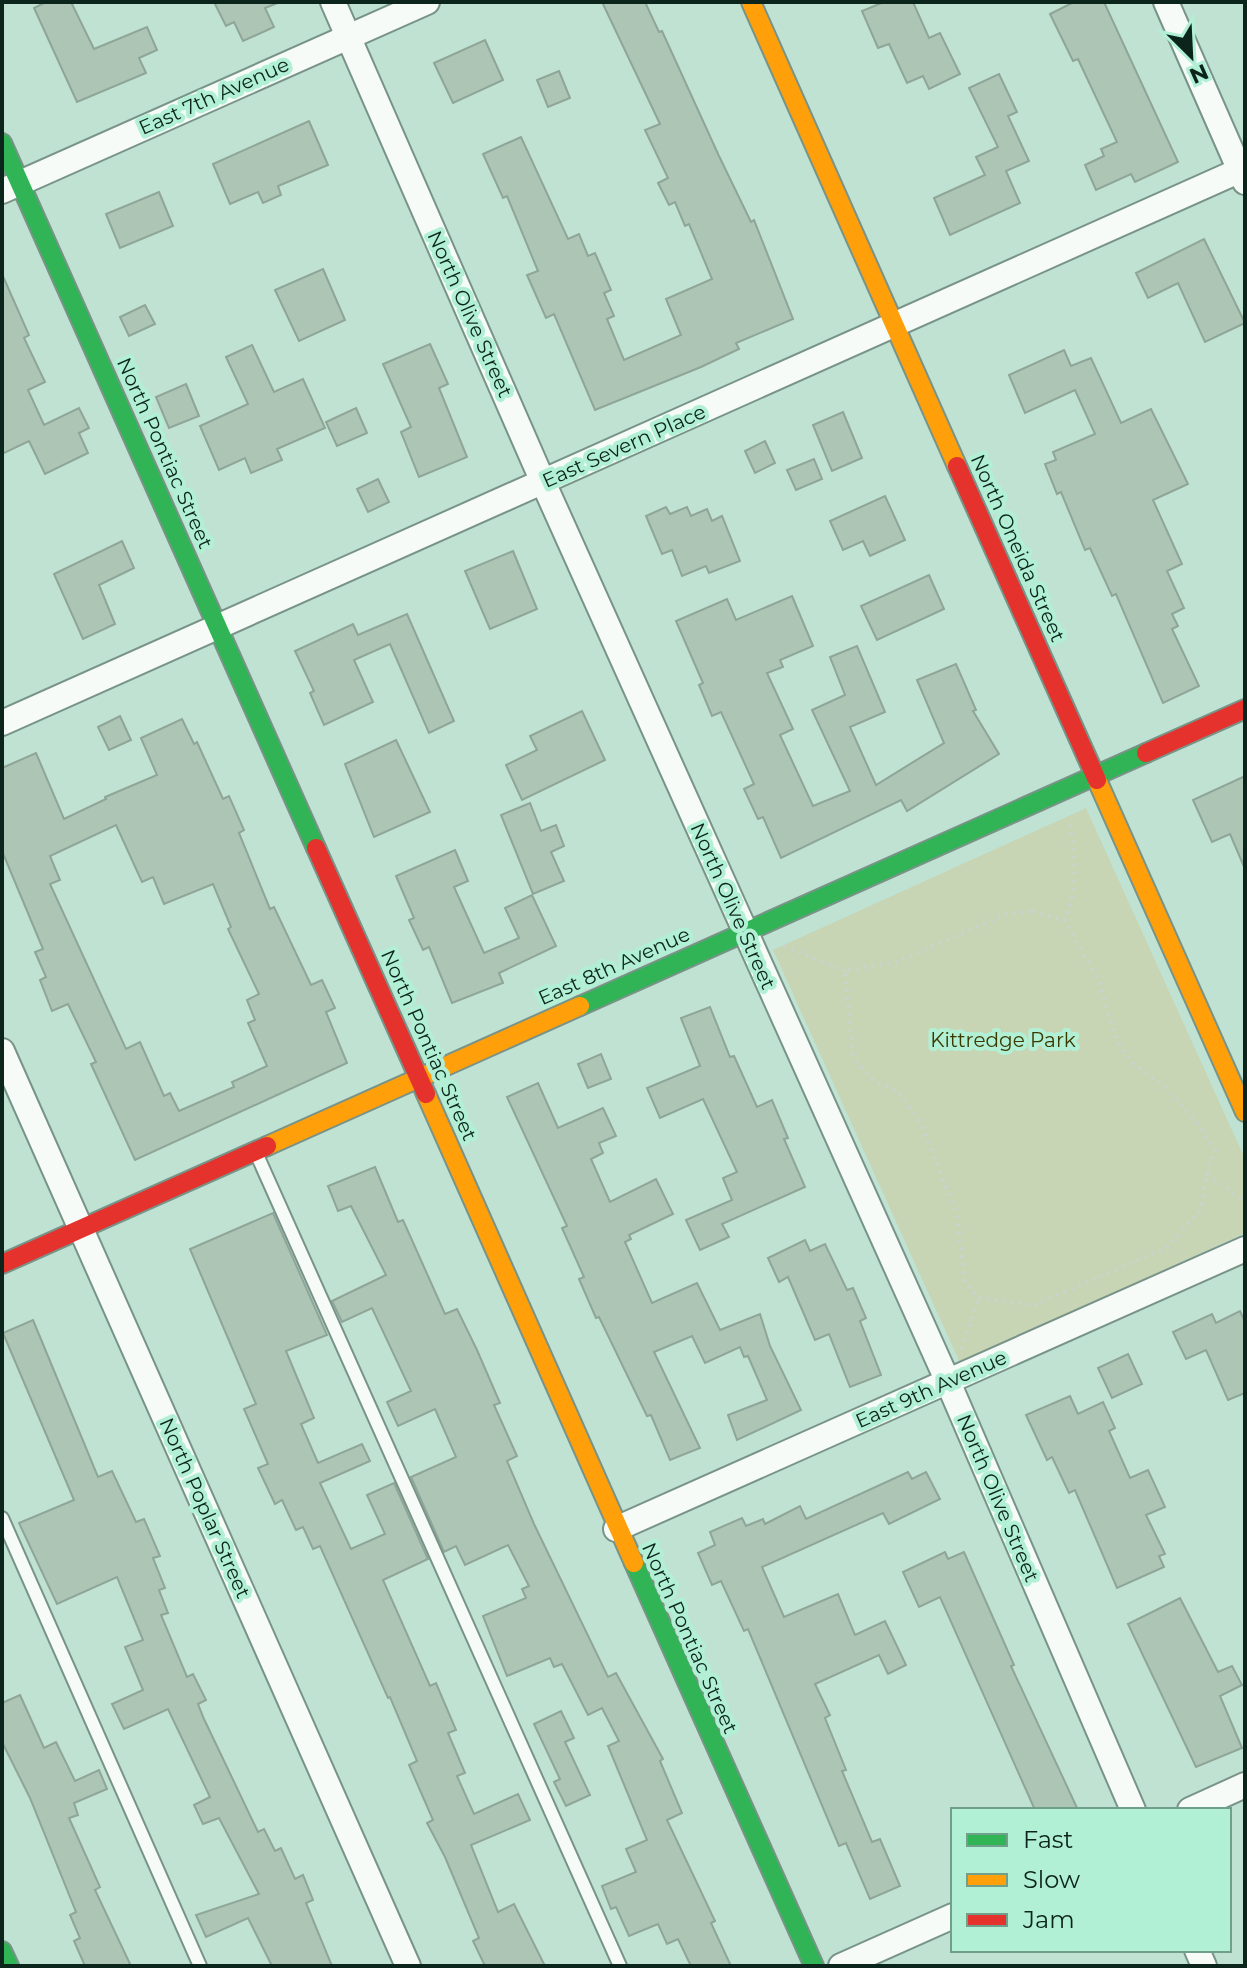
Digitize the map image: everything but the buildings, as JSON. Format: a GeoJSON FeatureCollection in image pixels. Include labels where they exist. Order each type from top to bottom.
{"type":"FeatureCollection","features":[{"type":"Feature","properties":{"kind":"street","name":"North Olive Street"},"geometry":{"type":"LineString","coordinates":[[333,2],[543,482],[945,1377],[1132,1808]]}},
{"type":"Feature","properties":{"kind":"street","name":"East 7th Avenue"},"geometry":{"type":"LineString","coordinates":[[11,187],[427,2]]}},
{"type":"Feature","properties":{"kind":"street","name":"North Oneida Street"},"geometry":{"type":"LineString","coordinates":[[751,2],[1245,1112]]}},
{"type":"Feature","properties":{"kind":"street"},"geometry":{"type":"LineString","coordinates":[[1166,2],[1243,174]]}},
{"type":"Feature","properties":{"kind":"street","name":"North Pontiac Street"},"geometry":{"type":"LineString","coordinates":[[2,143],[11,187],[218,626],[616,1529],[814,1966]]}},
{"type":"Feature","properties":{"kind":"street","name":"East Severn Place"},"geometry":{"type":"LineString","coordinates":[[2,723],[895,325],[1243,174]]}},
{"type":"Feature","properties":{"kind":"street","name":"East 8th Avenue"},"geometry":{"type":"LineString","coordinates":[[2,1264],[1245,709]]}},
{"type":"Feature","properties":{"kind":"street","name":"North Poplar Street"},"geometry":{"type":"LineString","coordinates":[[2,1051],[408,1966]]}},
{"type":"Feature","properties":{"kind":"street","name":"East 9th Avenue"},"geometry":{"type":"LineString","coordinates":[[616,1529],[945,1377],[1245,1249]]}},
{"type":"Feature","properties":{"kind":"street"},"geometry":{"type":"LineString","coordinates":[[1194,1808],[1245,1785]]}},
{"type":"Feature","properties":{"kind":"street"},"geometry":{"type":"LineString","coordinates":[[841,1966],[951,1917]]}},
{"type":"Feature","properties":{"kind":"street"},"geometry":{"type":"LineString","coordinates":[[2,1951],[9,1966]]}},
{"type":"Feature","properties":{"kind":"lane"},"geometry":{"type":"LineString","coordinates":[[255,1151],[620,1966]]}},
{"type":"Feature","properties":{"kind":"lane"},"geometry":{"type":"LineString","coordinates":[[2,1518],[200,1966]]}},
{"type":"Feature","properties":{"kind":"path"},"geometry":{"type":"LineString","coordinates":[[1064,790],[1077,870],[1075,895],[1065,921]]}},
{"type":"Feature","properties":{"kind":"path"},"geometry":{"type":"LineString","coordinates":[[768,921],[781,945],[845,971],[896,962],[1007,914],[1033,911],[1065,921],[1098,979],[1117,1041],[1132,1063],[1174,1097],[1215,1150],[1201,1209],[1168,1247],[1034,1305],[978,1298],[965,1282],[957,1215],[920,1121],[898,1092],[873,1080],[853,1057],[845,971]]}},
{"type":"Feature","properties":{"kind":"path"},"geometry":{"type":"LineString","coordinates":[[1207,1174],[1245,1202]]}},
{"type":"Feature","properties":{"kind":"path"},"geometry":{"type":"LineString","coordinates":[[945,1377],[959,1357],[978,1298]]}},
{"type":"Feature","properties":{"kind":"green space","name":"Kittredge Park"},"geometry":{"type":"Polygon","coordinates":[[[1086,808],[1245,1159],[1245,1233],[960,1363],[773,950],[1086,808]]]}},
{"type":"Feature","properties":{"kind":"traffic: fast"},"geometry":{"type":"LineString","coordinates":[[2,143],[316,848]]}},
{"type":"Feature","properties":{"kind":"traffic: fast"},"geometry":{"type":"LineString","coordinates":[[580,1006],[1146,753]]}},
{"type":"Feature","properties":{"kind":"traffic: fast"},"geometry":{"type":"LineString","coordinates":[[634,1563],[814,1966]]}},
{"type":"Feature","properties":{"kind":"traffic: fast"},"geometry":{"type":"LineString","coordinates":[[2,1951],[9,1966]]}},
{"type":"Feature","properties":{"kind":"traffic: slow"},"geometry":{"type":"LineString","coordinates":[[751,2],[957,466]]}},
{"type":"Feature","properties":{"kind":"traffic: slow"},"geometry":{"type":"LineString","coordinates":[[1097,780],[1245,1112]]}},
{"type":"Feature","properties":{"kind":"traffic: slow"},"geometry":{"type":"LineString","coordinates":[[267,1146],[580,1006]]}},
{"type":"Feature","properties":{"kind":"traffic: slow"},"geometry":{"type":"LineString","coordinates":[[426,1094],[634,1563]]}},
{"type":"Feature","properties":{"kind":"traffic: jam"},"geometry":{"type":"LineString","coordinates":[[957,466],[1097,780]]}},
{"type":"Feature","properties":{"kind":"traffic: jam"},"geometry":{"type":"LineString","coordinates":[[1146,753],[1245,709]]}},
{"type":"Feature","properties":{"kind":"traffic: jam"},"geometry":{"type":"LineString","coordinates":[[316,848],[426,1094]]}},
{"type":"Feature","properties":{"kind":"traffic: jam"},"geometry":{"type":"LineString","coordinates":[[2,1264],[267,1146]]}}]}
